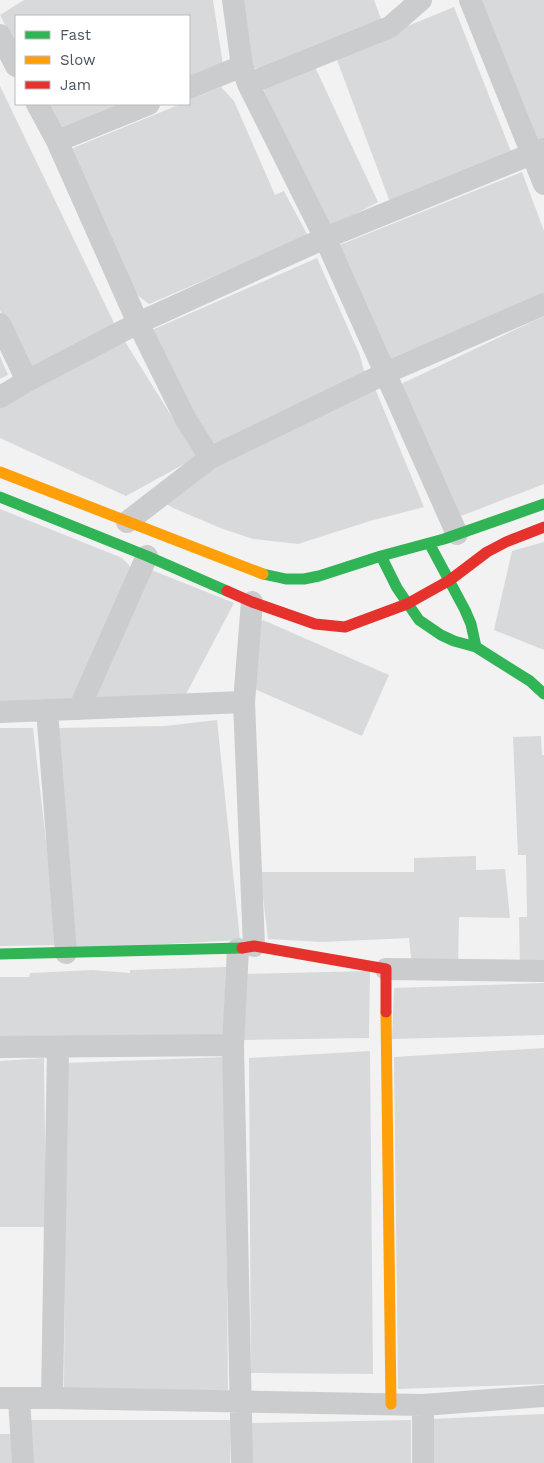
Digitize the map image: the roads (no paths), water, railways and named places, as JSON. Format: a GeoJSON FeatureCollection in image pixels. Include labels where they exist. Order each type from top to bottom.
{"type":"FeatureCollection","features":[{"type":"Feature","properties":{"kind":"street"},"geometry":{"type":"LineString","coordinates":[[233,0],[245,75],[325,238],[458,534]]}},
{"type":"Feature","properties":{"kind":"street"},"geometry":{"type":"LineString","coordinates":[[190,88],[245,75],[390,27],[421,0]]}},
{"type":"Feature","properties":{"kind":"street"},"geometry":{"type":"LineString","coordinates":[[470,0],[538,152],[544,184]]}},
{"type":"Feature","properties":{"kind":"street"},"geometry":{"type":"LineString","coordinates":[[0,35],[15,64]]}},
{"type":"Feature","properties":{"kind":"street"},"geometry":{"type":"LineString","coordinates":[[38,105],[57,141],[138,323],[185,418],[210,458]]}},
{"type":"Feature","properties":{"kind":"street"},"geometry":{"type":"LineString","coordinates":[[57,141],[147,105]]}},
{"type":"Feature","properties":{"kind":"street"},"geometry":{"type":"LineString","coordinates":[[0,397],[138,323],[325,238],[538,152]]}},
{"type":"Feature","properties":{"kind":"street"},"geometry":{"type":"LineString","coordinates":[[127,522],[210,458],[386,373],[544,304]]}},
{"type":"Feature","properties":{"kind":"street"},"geometry":{"type":"LineString","coordinates":[[0,324],[27,381]]}},
{"type":"Feature","properties":{"kind":"street"},"geometry":{"type":"LineString","coordinates":[[0,472],[267,576],[286,579],[304,579],[319,576],[380,556],[458,534],[544,504]]}},
{"type":"Feature","properties":{"kind":"street"},"geometry":{"type":"LineString","coordinates":[[0,498],[147,556],[252,602],[315,624],[328,626],[345,626],[407,604],[450,580],[487,552],[506,542],[544,527]]}},
{"type":"Feature","properties":{"kind":"street"},"geometry":{"type":"LineString","coordinates":[[429,543],[450,580],[471,624],[476,647]]}},
{"type":"Feature","properties":{"kind":"street"},"geometry":{"type":"LineString","coordinates":[[79,708],[147,556]]}},
{"type":"Feature","properties":{"kind":"street"},"geometry":{"type":"LineString","coordinates":[[380,556],[407,604],[419,620],[441,636],[454,642],[476,647],[530,681],[544,694]]}},
{"type":"Feature","properties":{"kind":"street"},"geometry":{"type":"LineString","coordinates":[[242,1463],[233,1045],[246,947],[244,702],[252,602]]}},
{"type":"Feature","properties":{"kind":"street"},"geometry":{"type":"LineString","coordinates":[[0,712],[244,702]]}},
{"type":"Feature","properties":{"kind":"street"},"geometry":{"type":"LineString","coordinates":[[47,710],[66,953]]}},
{"type":"Feature","properties":{"kind":"street"},"geometry":{"type":"LineString","coordinates":[[0,954],[246,947],[386,969],[544,971]]}},
{"type":"Feature","properties":{"kind":"street"},"geometry":{"type":"LineString","coordinates":[[386,969],[391,1404]]}},
{"type":"Feature","properties":{"kind":"street"},"geometry":{"type":"LineString","coordinates":[[0,1047],[233,1045]]}},
{"type":"Feature","properties":{"kind":"street"},"geometry":{"type":"LineString","coordinates":[[52,1398],[58,1047]]}},
{"type":"Feature","properties":{"kind":"street"},"geometry":{"type":"LineString","coordinates":[[22,1463],[9,1398],[423,1405],[544,1396]]}},
{"type":"Feature","properties":{"kind":"street"},"geometry":{"type":"LineString","coordinates":[[423,1405],[423,1463]]}}]}
